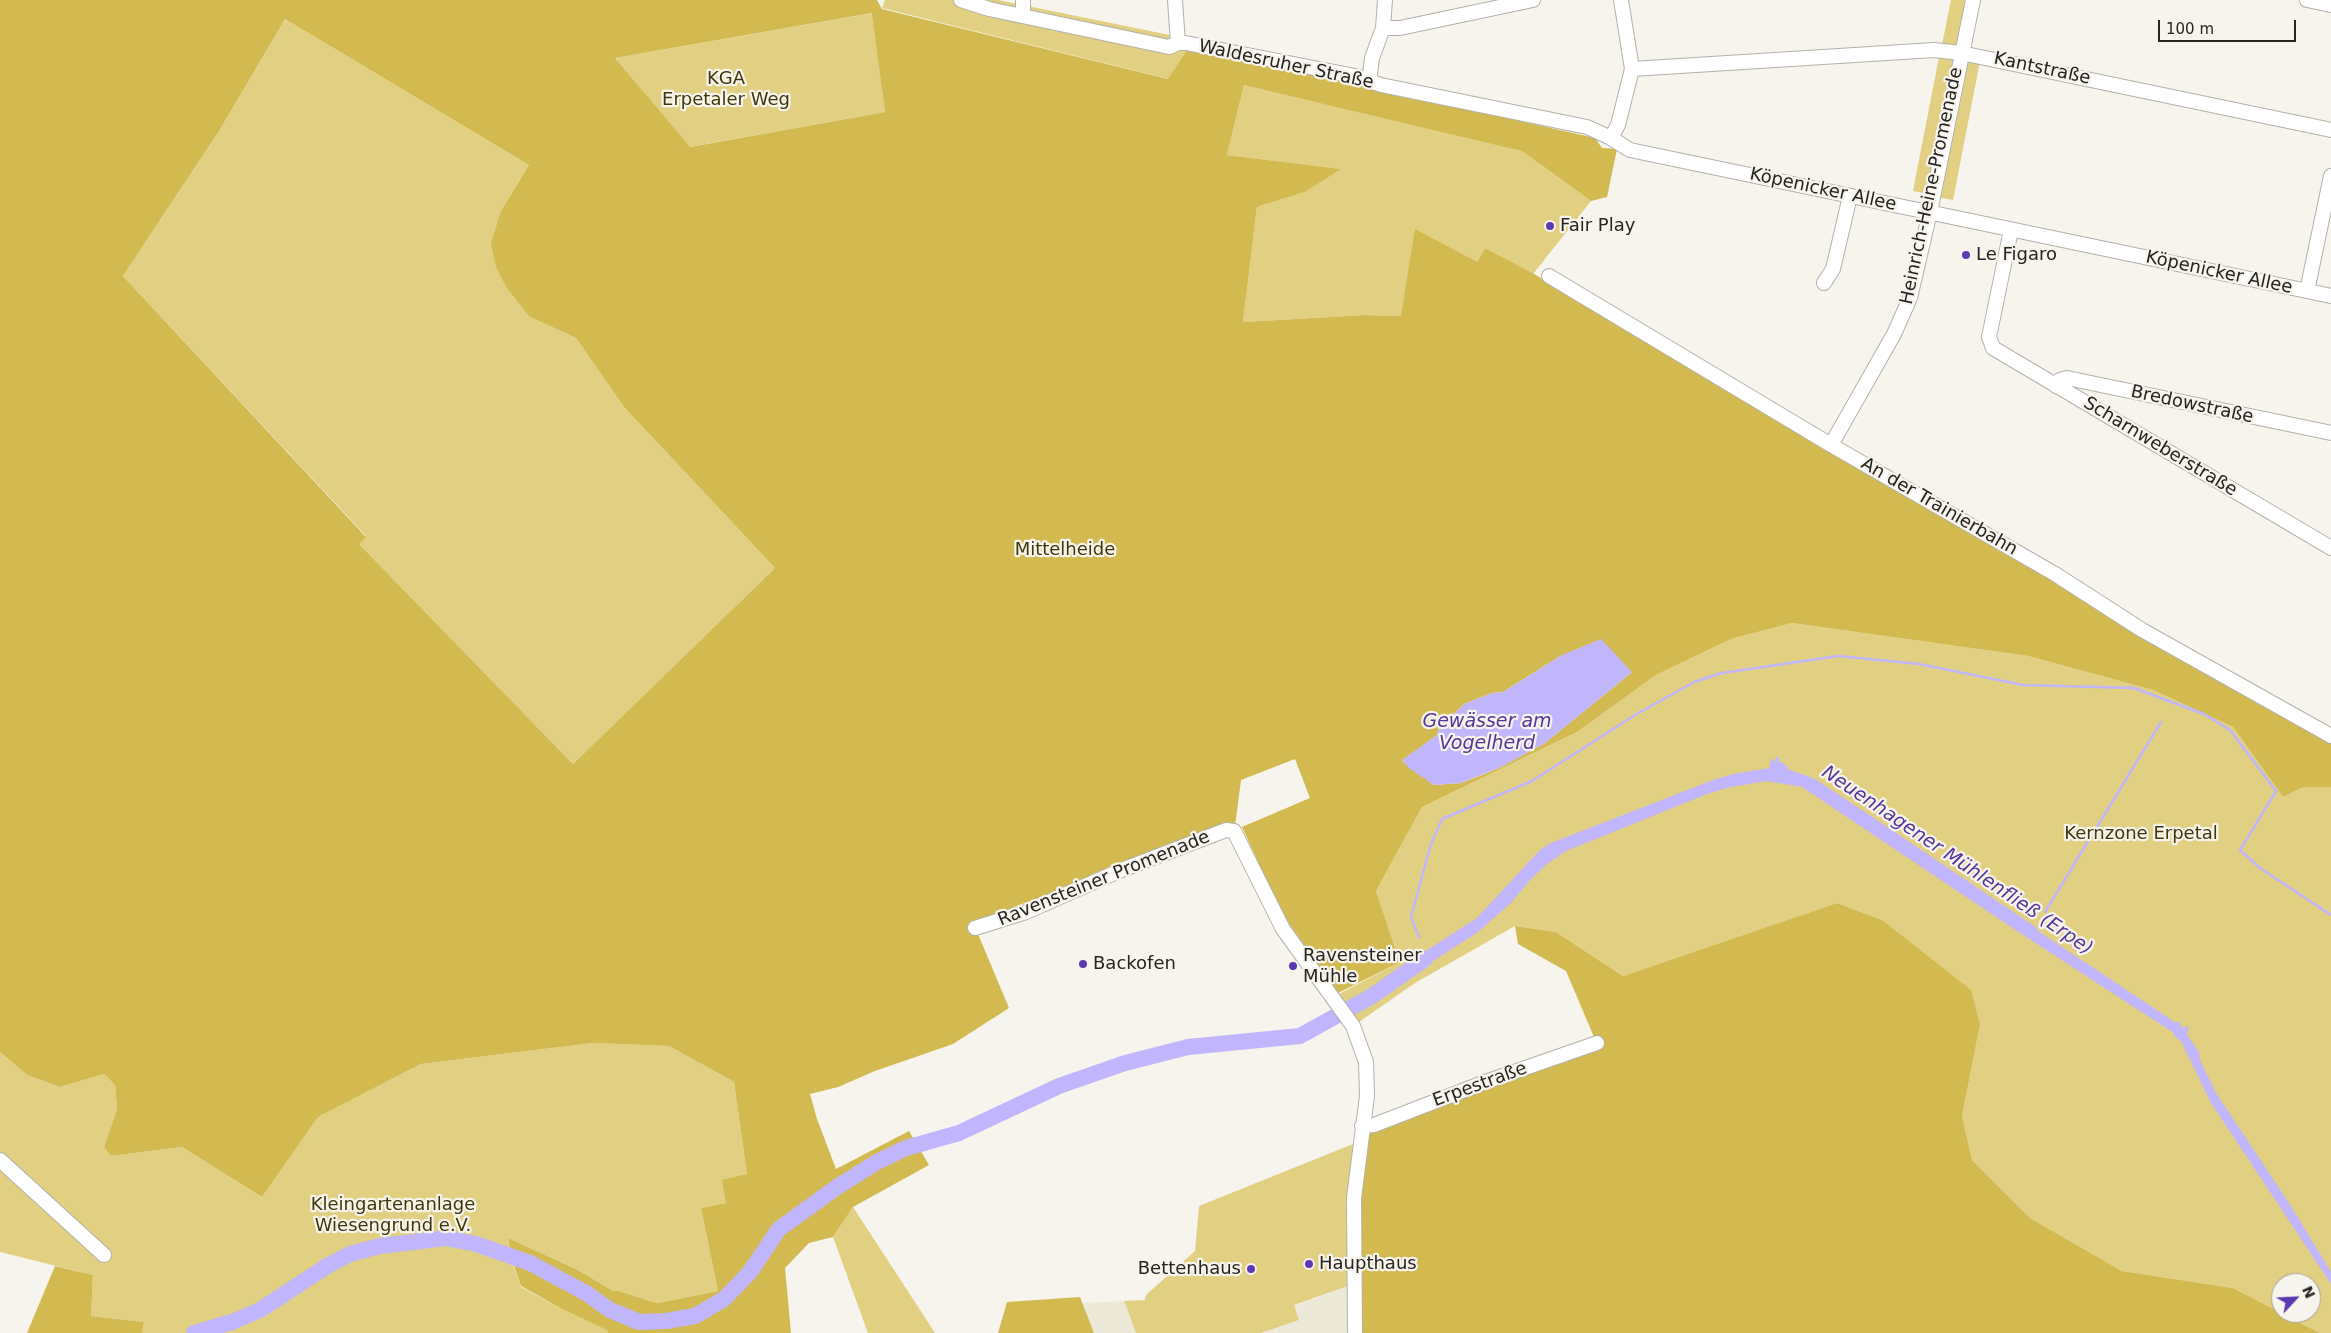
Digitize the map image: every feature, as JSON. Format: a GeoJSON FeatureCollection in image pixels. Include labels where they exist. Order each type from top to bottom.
{"type":"FeatureCollection","features":[{"type":"Feature","properties":{"kind":"street","name":"Waldesruher Straße"},"geometry":{"type":"LineString","coordinates":[[961,0],[1022,16],[1169,47],[1178,43],[1355,76],[1369,82],[1587,127],[1611,138]]}},
{"type":"Feature","properties":{"kind":"street"},"geometry":{"type":"LineString","coordinates":[[1022,16],[1023,0]]}},
{"type":"Feature","properties":{"kind":"street"},"geometry":{"type":"LineString","coordinates":[[1175,0],[1178,43]]}},
{"type":"Feature","properties":{"kind":"street"},"geometry":{"type":"LineString","coordinates":[[1369,82],[1372,58],[1383,28],[1384,0]]}},
{"type":"Feature","properties":{"kind":"street"},"geometry":{"type":"LineString","coordinates":[[1383,28],[1400,28],[1533,0]]}},
{"type":"Feature","properties":{"kind":"street"},"geometry":{"type":"LineString","coordinates":[[1611,138],[1618,125],[1632,68],[1620,0]]}},
{"type":"Feature","properties":{"kind":"street","name":"Heinrich-Heine-Promenade"},"geometry":{"type":"LineString","coordinates":[[1832,445],[1904,315],[1930,212],[1973,0]]}},
{"type":"Feature","properties":{"kind":"street"},"geometry":{"type":"LineString","coordinates":[[2307,0],[2331,5]]}},
{"type":"Feature","properties":{"kind":"street","name":"Kantstraße"},"geometry":{"type":"LineString","coordinates":[[1632,68],[1934,50],[1961,52],[2331,130]]}},
{"type":"Feature","properties":{"kind":"street","name":"Köpenicker Allee"},"geometry":{"type":"LineString","coordinates":[[1611,138],[1630,150],[2331,296]]}},
{"type":"Feature","properties":{"kind":"street"},"geometry":{"type":"LineString","coordinates":[[2307,291],[2331,176]]}},
{"type":"Feature","properties":{"kind":"street"},"geometry":{"type":"LineString","coordinates":[[1824,283],[1833,269],[1850,196]]}},
{"type":"Feature","properties":{"kind":"street","name":"Scharnweberstraße"},"geometry":{"type":"LineString","coordinates":[[2011,230],[1989,337],[1990,344],[1999,353],[2331,548]]}},
{"type":"Feature","properties":{"kind":"street","name":"An der Trainierbahn"},"geometry":{"type":"LineString","coordinates":[[1549,276],[1832,445],[2055,574],[2142,630],[2331,736]]}},
{"type":"Feature","properties":{"kind":"street","name":"Bredowstraße"},"geometry":{"type":"LineString","coordinates":[[2056,386],[2060,380],[2067,378],[2331,434]]}},
{"type":"Feature","properties":{"kind":"street","name":"Ravensteiner Promenade"},"geometry":{"type":"LineString","coordinates":[[975,928],[1026,912],[1119,871],[1226,830],[1234,831],[1283,929],[1350,1022],[1361,1045],[1368,1073],[1362,1126]]}},
{"type":"Feature","properties":{"kind":"street","name":"Erpestraße"},"geometry":{"type":"LineString","coordinates":[[1362,1126],[1374,1125],[1496,1078],[1598,1043]]}},
{"type":"Feature","properties":{"kind":"street"},"geometry":{"type":"LineString","coordinates":[[1355,1333],[1354,1198],[1362,1126]]}},
{"type":"Feature","properties":{"kind":"street"},"geometry":{"type":"LineString","coordinates":[[0,1160],[104,1255]]}},
{"type":"Feature","properties":{"kind":"shaded area"},"geometry":{"type":"Polygon","coordinates":[[[1351,1285],[1351,1333],[1261,1333],[1299,1320],[1294,1306],[1351,1285]]]}},
{"type":"Feature","properties":{"kind":"shaded area"},"geometry":{"type":"Polygon","coordinates":[[[1124,1301],[1136,1333],[1094,1333],[1082,1303],[1124,1301]]]}},
{"type":"Feature","properties":{"kind":"green space","name":"Mittelheide"},"geometry":{"type":"Polygon","coordinates":[[[0,0],[877,0],[882,9],[1168,79],[1194,40],[1249,60],[1595,138],[1602,148],[1617,149],[1607,197],[1591,201],[1522,151],[1244,85],[1227,155],[1341,169],[1305,192],[1257,207],[1243,322],[1364,315],[1401,316],[1415,229],[1477,262],[1485,248],[1534,274],[1820,443],[2331,740],[2331,787],[2304,787],[2283,797],[2233,727],[2153,690],[2028,656],[1792,623],[1731,639],[1656,675],[1577,732],[1422,807],[1376,891],[1400,962],[1338,993],[1281,912],[1242,827],[1310,798],[1295,759],[1241,780],[1235,826],[973,922],[1009,1008],[953,1044],[875,1071],[838,1087],[810,1094],[817,1119],[836,1169],[909,1131],[929,1165],[853,1207],[833,1237],[809,1243],[785,1268],[791,1333],[608,1333],[607,1330],[562,1309],[521,1286],[511,1257],[508,1238],[578,1270],[613,1291],[619,1291],[650,1301],[658,1303],[718,1291],[701,1208],[726,1203],[722,1180],[747,1174],[734,1082],[669,1046],[593,1043],[421,1064],[318,1117],[262,1197],[182,1147],[111,1156],[104,1147],[117,1109],[115,1085],[104,1074],[60,1087],[27,1075],[0,1052],[0,0]],[[872,13],[615,58],[690,147],[885,112],[872,13]],[[285,19],[219,131],[123,276],[366,537],[359,544],[573,764],[775,568],[624,407],[576,338],[530,317],[507,288],[496,267],[491,243],[501,211],[529,165],[285,19]],[[1562,655],[1503,692],[1492,693],[1464,704],[1455,713],[1442,718],[1437,735],[1402,761],[1434,785],[1461,783],[1482,775],[1545,743],[1632,672],[1562,655]]]}},
{"type":"Feature","properties":{"kind":"green space"},"geometry":{"type":"Polygon","coordinates":[[[885,0],[998,0],[1194,40],[1169,79],[882,8],[885,0]]]}},
{"type":"Feature","properties":{"kind":"green space"},"geometry":{"type":"Polygon","coordinates":[[[1951,0],[1970,0],[1959,44],[1956,47],[1942,45],[1951,0]]]}},
{"type":"Feature","properties":{"kind":"green space","name":"KGA Erpetaler Weg"},"geometry":{"type":"Polygon","coordinates":[[[873,13],[885,112],[689,147],[615,58],[873,13]]]}},
{"type":"Feature","properties":{"kind":"green space"},"geometry":{"type":"Polygon","coordinates":[[[285,19],[529,165],[501,211],[530,317],[576,338],[624,407],[775,568],[573,764],[359,544],[366,536],[123,276],[219,131],[285,19]]]}},
{"type":"Feature","properties":{"kind":"green space"},"geometry":{"type":"Polygon","coordinates":[[[1939,57],[1955,58],[1929,194],[1913,191],[1939,57]]]}},
{"type":"Feature","properties":{"kind":"green space"},"geometry":{"type":"Polygon","coordinates":[[[1967,59],[1980,61],[1953,200],[1938,197],[1967,59]]]}},
{"type":"Feature","properties":{"kind":"green space"},"geometry":{"type":"Polygon","coordinates":[[[1244,85],[1473,137],[1522,151],[1591,201],[1533,274],[1485,248],[1477,262],[1401,316],[1364,315],[1243,322],[1257,207],[1305,192],[1340,169],[1227,155],[1244,85]]]}},
{"type":"Feature","properties":{"kind":"green space","name":"Kernzone Erpetal"},"geometry":{"type":"Polygon","coordinates":[[[1792,623],[2028,656],[2153,690],[2233,727],[2283,797],[2304,787],[2331,787],[2331,1333],[2320,1333],[2301,1323],[2321,1323],[2321,1273],[2271,1273],[2271,1308],[2233,1288],[2122,1271],[2030,1218],[1972,1160],[1962,1116],[1980,1025],[1882,920],[1837,903],[1623,976],[1556,932],[1515,926],[1415,983],[1359,1022],[1339,994],[1400,962],[1376,891],[1422,807],[1577,732],[1656,675],[1731,639],[1792,623]]]}},
{"type":"Feature","properties":{"kind":"green space"},"geometry":{"type":"Polygon","coordinates":[[[1837,903],[1882,920],[1971,990],[1980,1025],[1962,1116],[1972,1160],[2030,1218],[2122,1271],[2233,1288],[2271,1308],[2271,1323],[2301,1323],[2320,1333],[1362,1333],[1361,1193],[1369,1126],[1597,1044],[1566,971],[1518,944],[1515,926],[1556,932],[1623,976],[1837,903]]]}},
{"type":"Feature","properties":{"kind":"green space","name":"Kleingartenanlage Wiesengrund e.V."},"geometry":{"type":"Polygon","coordinates":[[[593,1043],[669,1046],[734,1082],[747,1174],[726,1203],[701,1208],[718,1291],[658,1303],[650,1301],[619,1291],[613,1291],[578,1270],[508,1238],[510,1256],[521,1287],[562,1309],[608,1330],[608,1333],[142,1333],[144,1322],[91,1316],[93,1275],[0,1252],[0,1052],[27,1075],[60,1087],[104,1074],[115,1085],[117,1109],[104,1147],[111,1156],[182,1147],[262,1197],[318,1117],[421,1064],[593,1043]]]}},
{"type":"Feature","properties":{"kind":"green space"},"geometry":{"type":"Polygon","coordinates":[[[1353,1144],[1351,1285],[1294,1305],[1299,1320],[1261,1333],[1136,1333],[1124,1301],[1145,1300],[1146,1295],[1195,1251],[1199,1206],[1353,1144]]]}},
{"type":"Feature","properties":{"kind":"green space"},"geometry":{"type":"Polygon","coordinates":[[[853,1207],[935,1333],[868,1333],[833,1237],[853,1207]]]}},
{"type":"Feature","properties":{"kind":"green space"},"geometry":{"type":"Polygon","coordinates":[[[55,1266],[93,1275],[91,1316],[144,1322],[142,1333],[27,1333],[55,1266]]]}},
{"type":"Feature","properties":{"kind":"green space"},"geometry":{"type":"Polygon","coordinates":[[[1080,1297],[1094,1333],[998,1333],[1007,1302],[1080,1297]]]}},
{"type":"Feature","properties":{"kind":"water","name":"Gewässer am Vogelherd"},"geometry":{"type":"Polygon","coordinates":[[[1601,639],[1632,672],[1545,743],[1501,767],[1461,783],[1434,785],[1410,769],[1402,760],[1437,735],[1442,718],[1455,713],[1464,704],[1492,693],[1503,692],[1562,655],[1601,639]]]}},
{"type":"Feature","properties":{"kind":"water"},"geometry":{"type":"Polygon","coordinates":[[[1776,757],[1779,757],[1779,761],[1786,765],[1788,769],[1815,779],[2176,1023],[2179,1021],[2182,1028],[2189,1026],[2187,1035],[2199,1052],[2200,1060],[2216,1093],[2289,1203],[2331,1272],[2331,1284],[2211,1103],[2181,1041],[2174,1036],[2174,1033],[2014,929],[1802,787],[1767,781],[1731,787],[1707,794],[1566,851],[1547,864],[1530,880],[1511,903],[1478,932],[1410,976],[1406,969],[1412,960],[1477,918],[1540,850],[1551,843],[1713,780],[1733,774],[1769,768],[1772,758],[1775,762],[1776,757]]]}},
{"type":"Feature","properties":{"kind":"waterway"},"geometry":{"type":"LineString","coordinates":[[1419,937],[1411,917],[1431,844],[1442,819],[1532,781],[1635,715],[1694,682],[1722,673],[1838,656],[1919,664],[2023,685],[2134,688],[2204,714],[2230,730],[2276,791],[2240,850],[2260,868],[2331,915]]}},
{"type":"Feature","properties":{"kind":"waterway"},"geometry":{"type":"LineString","coordinates":[[2045,912],[2161,722]]}},
{"type":"Feature","properties":{"kind":"waterway","name":"Neuenhagener Mühlenfließ (Erpe)"},"geometry":{"type":"LineString","coordinates":[[194,1333],[232,1322],[260,1310],[327,1266],[350,1254],[380,1246],[446,1238],[476,1244],[530,1263],[586,1293],[610,1310],[639,1322],[666,1321],[695,1316],[724,1299],[750,1272],[779,1229],[837,1187],[877,1162],[906,1148],[959,1133],[1059,1086],[1125,1063],[1188,1047],[1300,1036],[1372,996],[1425,959]]}},
{"type":"Feature","properties":{"kind":"place","name":"Fair Play"},"geometry":{"type":"Point","coordinates":[1550,226]}},
{"type":"Feature","properties":{"kind":"place","name":"Le Figaro"},"geometry":{"type":"Point","coordinates":[1966,255]}},
{"type":"Feature","properties":{"kind":"place","name":"Backofen"},"geometry":{"type":"Point","coordinates":[1083,964]}},
{"type":"Feature","properties":{"kind":"place","name":"Ravensteiner Mühle"},"geometry":{"type":"Point","coordinates":[1293,966]}},
{"type":"Feature","properties":{"kind":"place","name":"Haupthaus"},"geometry":{"type":"Point","coordinates":[1309,1264]}},
{"type":"Feature","properties":{"kind":"place","name":"Bettenhaus"},"geometry":{"type":"Point","coordinates":[1251,1269]}}]}
